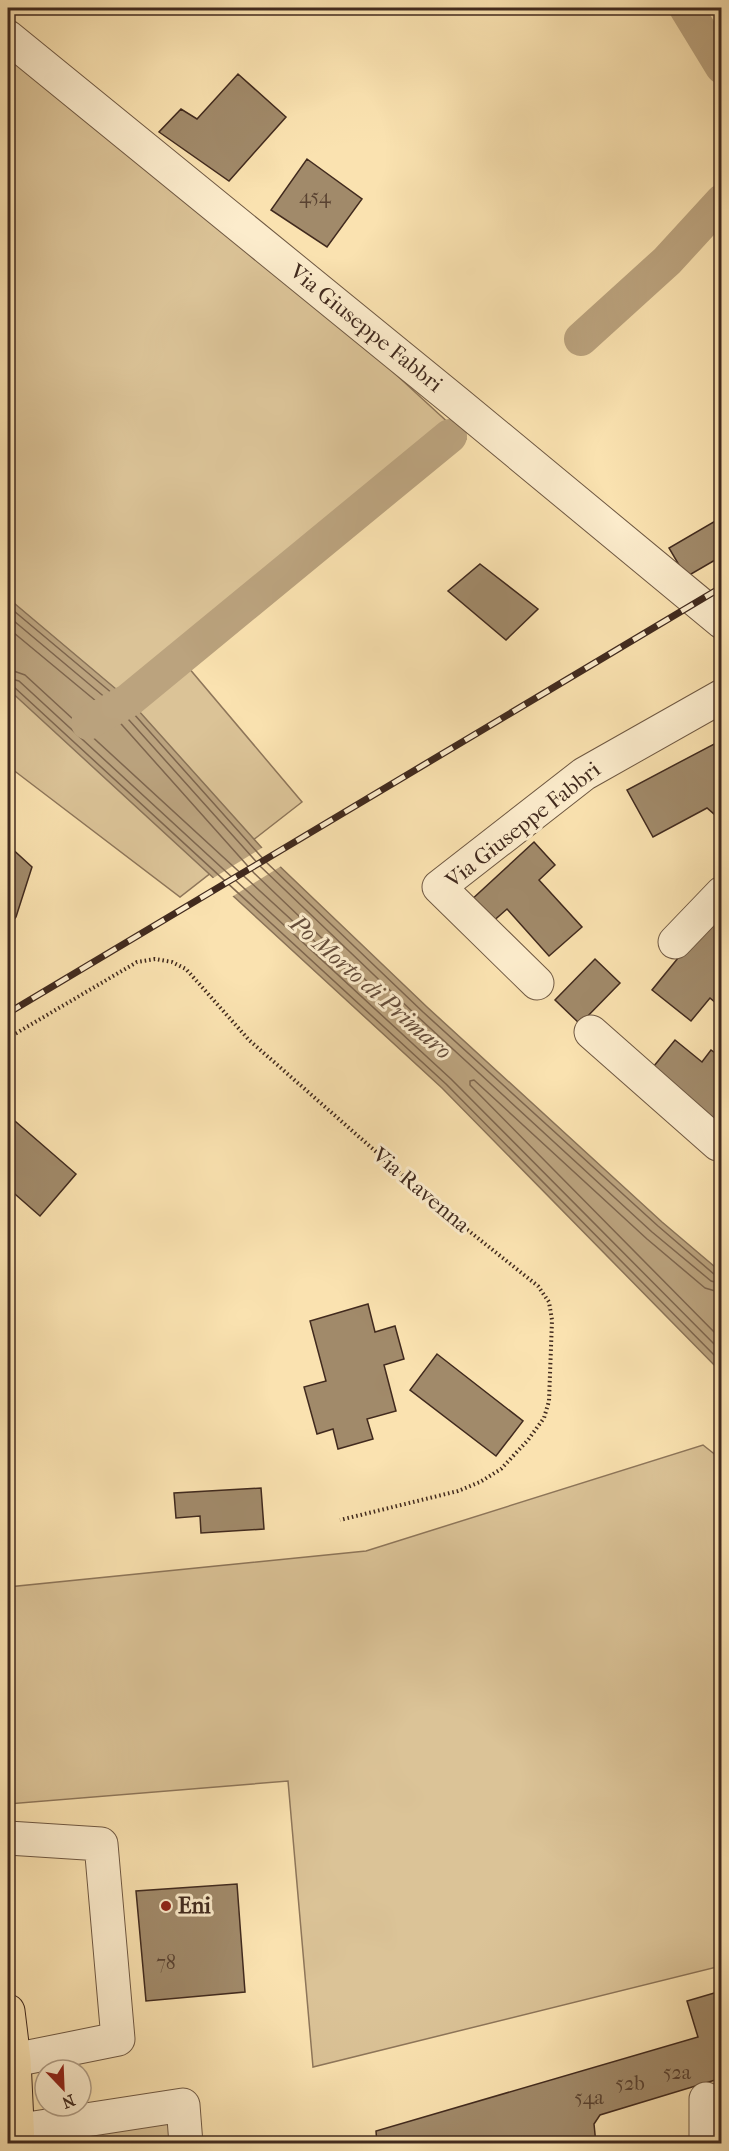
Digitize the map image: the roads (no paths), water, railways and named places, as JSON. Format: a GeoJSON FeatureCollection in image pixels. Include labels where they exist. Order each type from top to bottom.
{"type":"FeatureCollection","features":[{"type":"Feature","properties":{"kind":"main road"},"geometry":{"type":"LineString","coordinates":[[8,2011],[19,2137]]}},
{"type":"Feature","properties":{"kind":"street","name":"Via Giuseppe Fabbri"},"geometry":{"type":"LineString","coordinates":[[8,37],[722,622]]}},
{"type":"Feature","properties":{"kind":"street","name":"Via Giuseppe Fabbri"},"geometry":{"type":"LineString","coordinates":[[537,983],[439,887],[584,774],[722,696]]}},
{"type":"Feature","properties":{"kind":"street"},"geometry":{"type":"LineString","coordinates":[[675,942],[722,894]]}},
{"type":"Feature","properties":{"kind":"street"},"geometry":{"type":"LineString","coordinates":[[591,1032],[718,1144],[722,1140]]}},
{"type":"Feature","properties":{"kind":"street"},"geometry":{"type":"LineString","coordinates":[[8,1838],[101,1844],[118,2039],[14,2060]]}},
{"type":"Feature","properties":{"kind":"street"},"geometry":{"type":"LineString","coordinates":[[705,2144],[706,2099]]}},
{"type":"Feature","properties":{"kind":"street"},"geometry":{"type":"LineString","coordinates":[[19,2137],[183,2105],[186,2144]]}},
{"type":"Feature","properties":{"kind":"water","name":"Po Morto di Primaro"},"geometry":{"type":"Polygon","coordinates":[[[8,598],[129,700],[270,857],[427,1007],[662,1222],[721,1272],[721,1372],[442,1088],[8,689],[8,598]]]}},
{"type":"Feature","properties":{"kind":"waterway"},"geometry":{"type":"LineString","coordinates":[[686,8],[722,67]]}},
{"type":"Feature","properties":{"kind":"waterway"},"geometry":{"type":"LineString","coordinates":[[581,339],[667,261],[722,201]]}},
{"type":"Feature","properties":{"kind":"waterway"},"geometry":{"type":"LineString","coordinates":[[88,723],[129,700],[450,436]]}},
{"type":"Feature","properties":{"kind":"railway"},"geometry":{"type":"LineString","coordinates":[[8,1013],[722,587]]}},
{"type":"Feature","properties":{"kind":"place","name":"Eni"},"geometry":{"type":"Point","coordinates":[166,1906]}}]}
